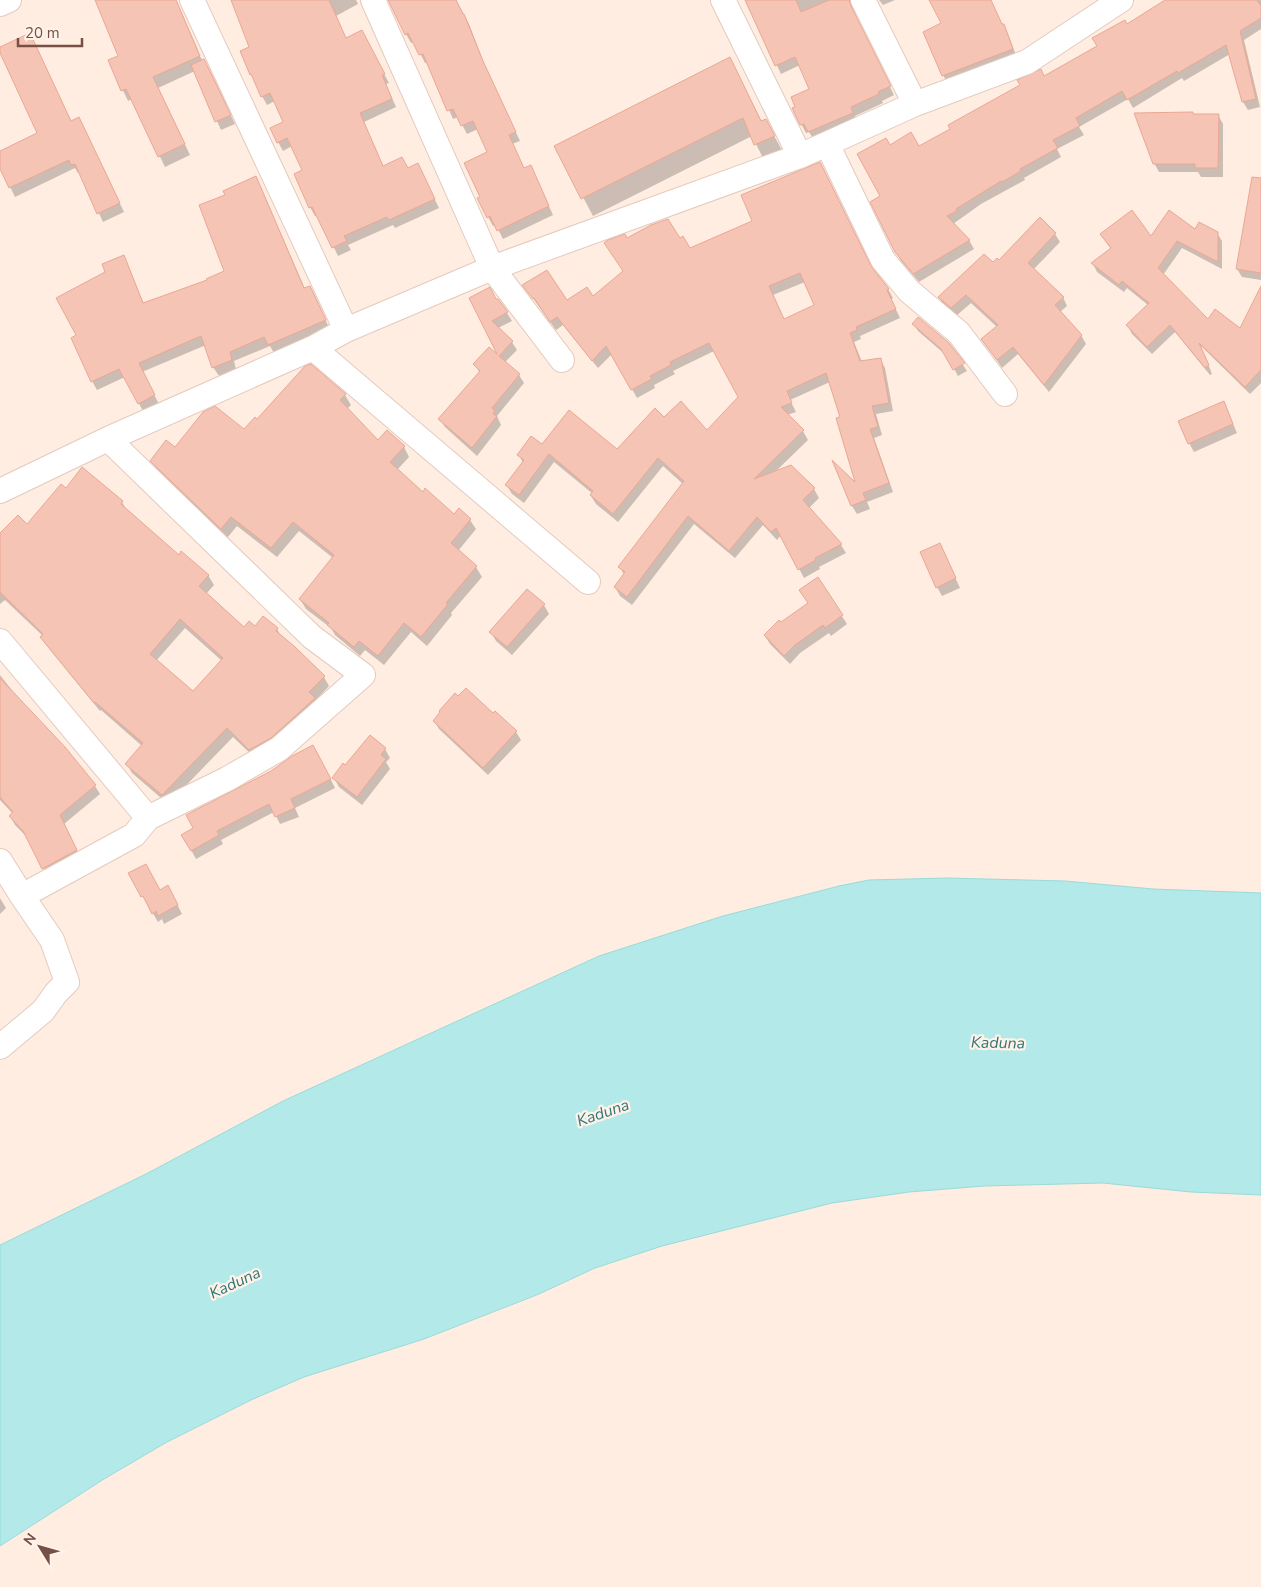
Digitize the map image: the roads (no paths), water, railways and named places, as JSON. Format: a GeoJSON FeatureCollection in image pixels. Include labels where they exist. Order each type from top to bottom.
{"type":"FeatureCollection","features":[{"type":"Feature","properties":{"kind":"street"},"geometry":{"type":"LineString","coordinates":[[0,4],[9,0]]}},
{"type":"Feature","properties":{"kind":"street"},"geometry":{"type":"LineString","coordinates":[[192,0],[346,330]]}},
{"type":"Feature","properties":{"kind":"street"},"geometry":{"type":"LineString","coordinates":[[373,0],[492,268],[562,360]]}},
{"type":"Feature","properties":{"kind":"street"},"geometry":{"type":"LineString","coordinates":[[723,0],[800,156]]}},
{"type":"Feature","properties":{"kind":"street"},"geometry":{"type":"LineString","coordinates":[[863,0],[915,104]]}},
{"type":"Feature","properties":{"kind":"street"},"geometry":{"type":"LineString","coordinates":[[0,491],[108,439],[313,348],[346,330],[492,268],[800,156],[915,104],[1026,62],[1121,0]]}},
{"type":"Feature","properties":{"kind":"street"},"geometry":{"type":"LineString","coordinates":[[827,144],[883,260],[909,291],[959,333],[1005,394]]}},
{"type":"Feature","properties":{"kind":"street"},"geometry":{"type":"LineString","coordinates":[[313,348],[588,582]]}},
{"type":"Feature","properties":{"kind":"street"},"geometry":{"type":"LineString","coordinates":[[22,896],[134,835],[148,818],[279,749],[363,675],[312,637],[108,439]]}},
{"type":"Feature","properties":{"kind":"street"},"geometry":{"type":"LineString","coordinates":[[0,641],[148,818]]}},
{"type":"Feature","properties":{"kind":"street"},"geometry":{"type":"LineString","coordinates":[[0,861],[52,940],[67,982],[43,1011],[0,1047]]}},
{"type":"Feature","properties":{"kind":"water","name":"Kaduna"},"geometry":{"type":"Polygon","coordinates":[[[947,878],[1065,881],[1153,889],[1261,893],[1261,1195],[1191,1192],[1103,1183],[984,1186],[909,1192],[832,1203],[662,1246],[595,1268],[539,1294],[424,1339],[304,1377],[251,1400],[167,1442],[104,1479],[0,1546],[0,1245],[146,1174],[283,1101],[599,956],[723,916],[839,886],[869,880],[947,878]]]}}]}
